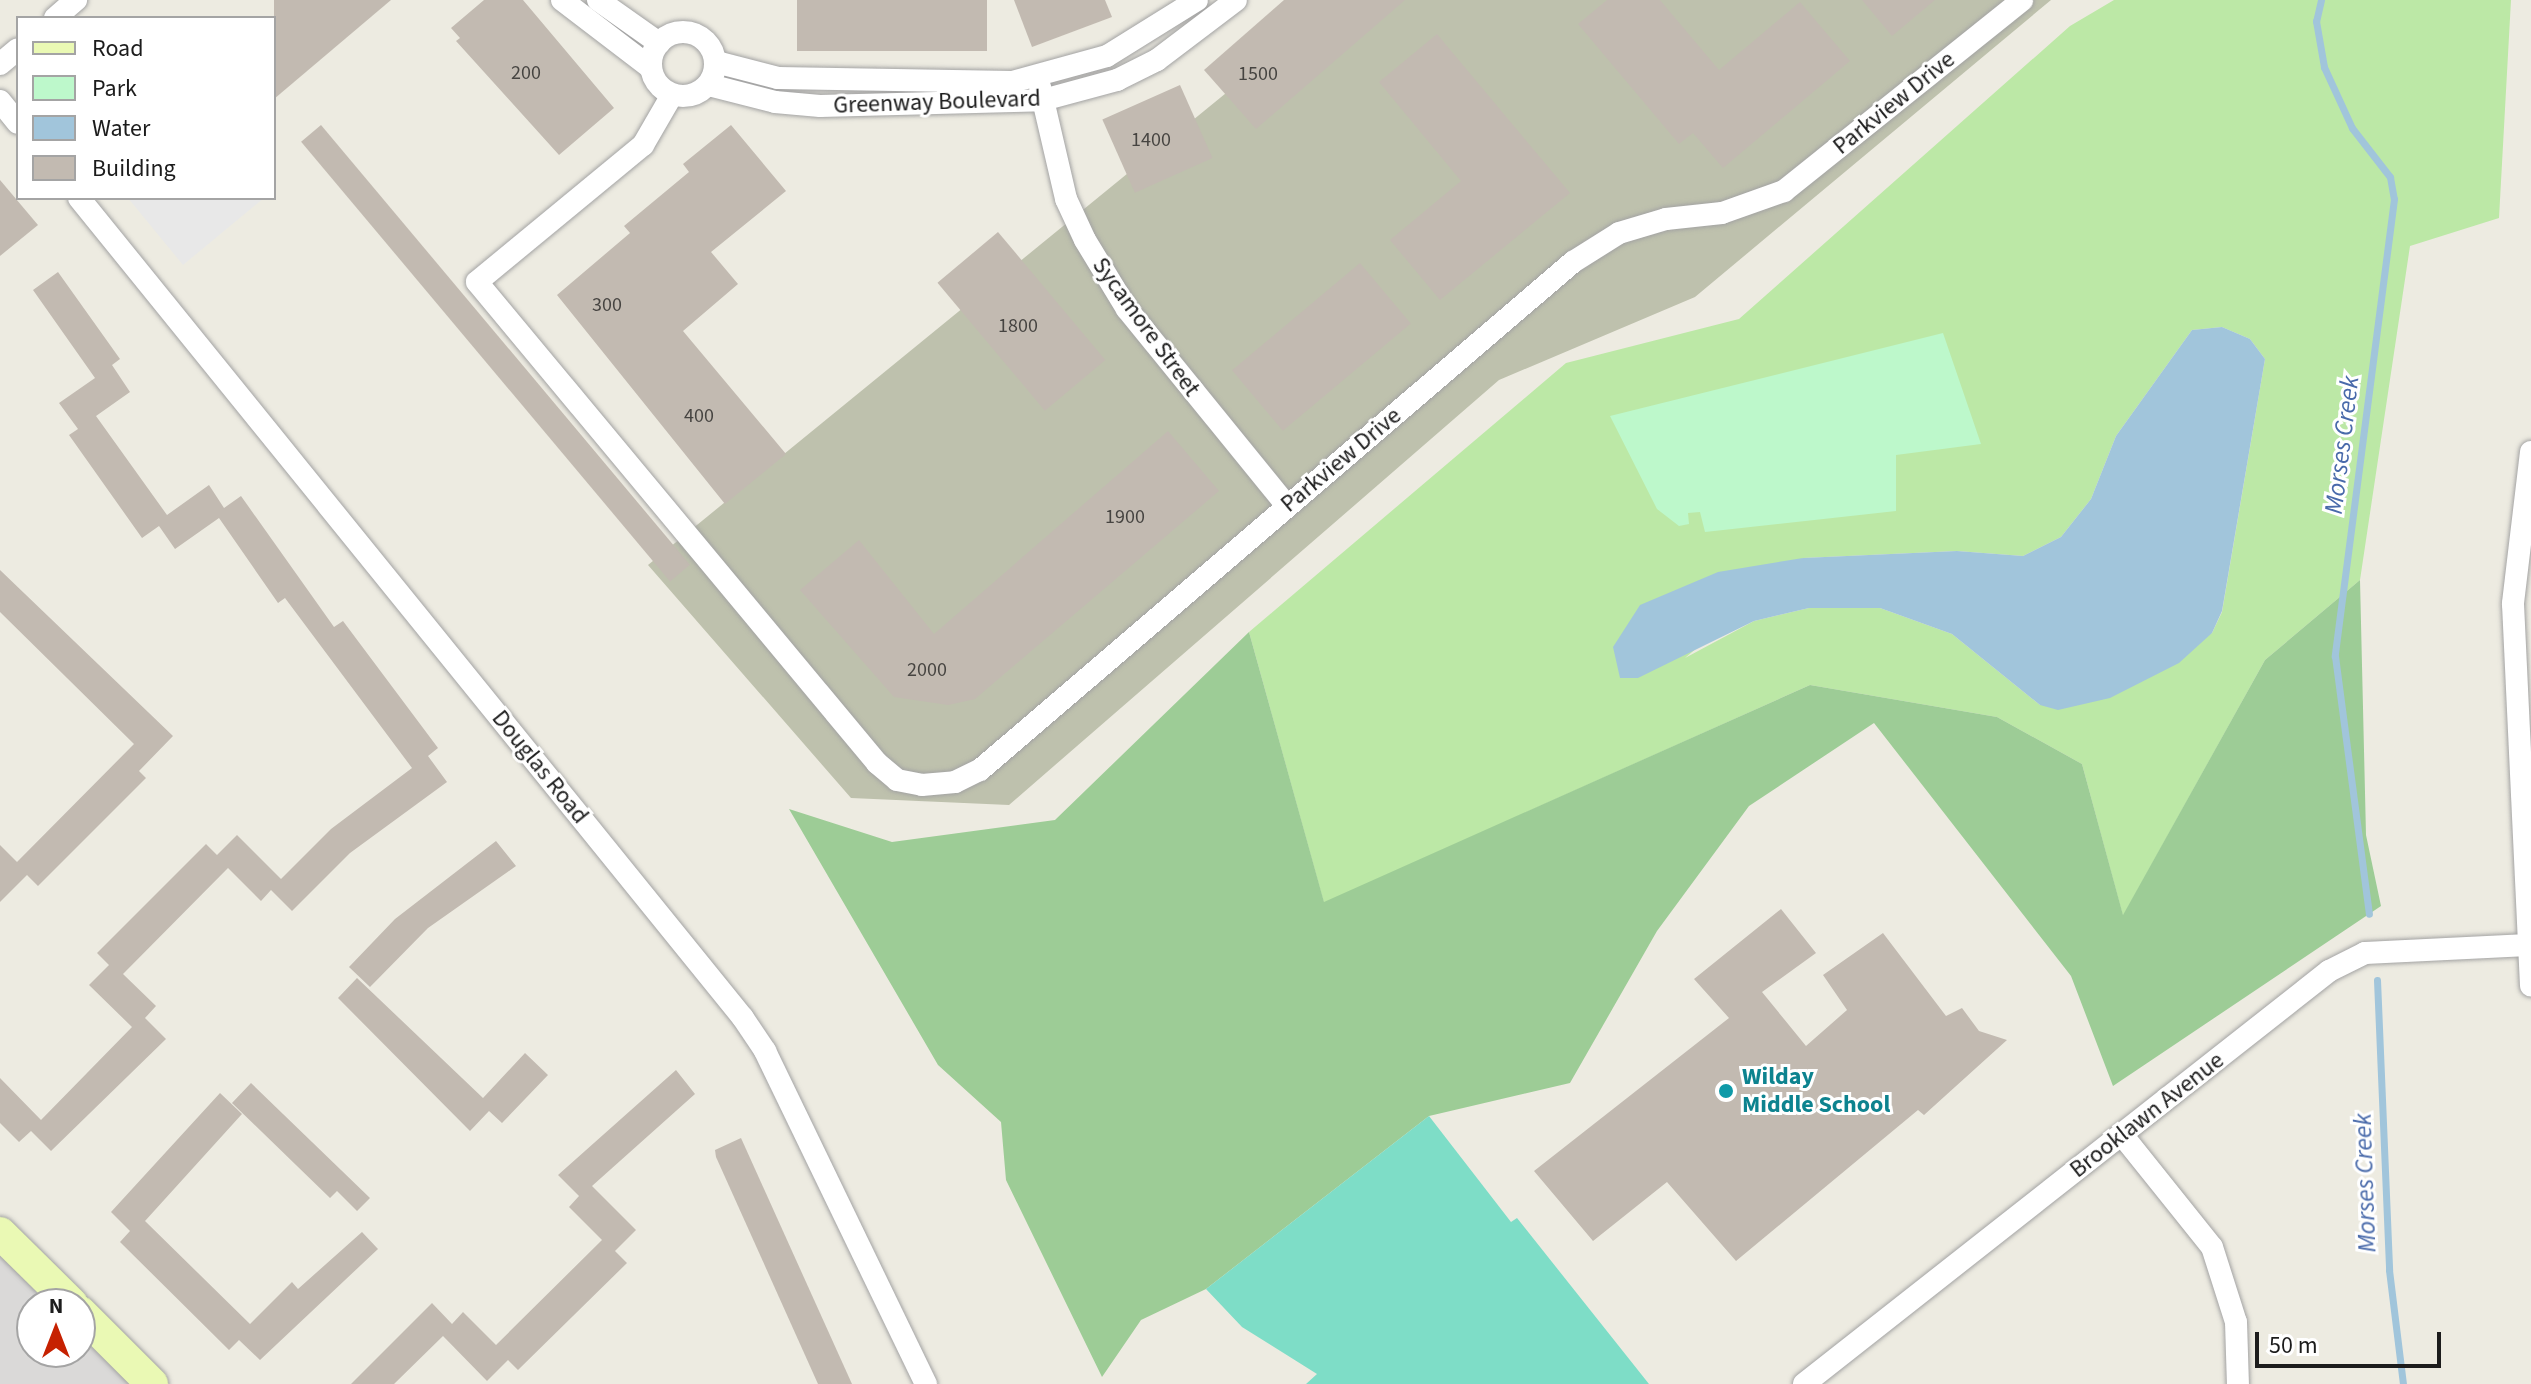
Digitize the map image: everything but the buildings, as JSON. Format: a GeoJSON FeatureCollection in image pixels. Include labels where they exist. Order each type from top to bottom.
{"type":"FeatureCollection","features":[{"type":"Feature","properties":{"kind":"main road"},"geometry":{"type":"LineString","coordinates":[[0,1233],[56,1288]]}},
{"type":"Feature","properties":{"kind":"main road"},"geometry":{"type":"LineString","coordinates":[[96,1328],[152,1384]]}},
{"type":"Feature","properties":{"kind":"street"},"geometry":{"type":"LineString","coordinates":[[57,16],[76,0]]}},
{"type":"Feature","properties":{"kind":"street"},"geometry":{"type":"LineString","coordinates":[[562,0],[651,68],[672,95],[692,96],[709,85],[716,62],[708,44],[692,33],[674,33],[659,43],[651,68]]}},
{"type":"Feature","properties":{"kind":"street"},"geometry":{"type":"LineString","coordinates":[[598,0],[659,43]]}},
{"type":"Feature","properties":{"kind":"street","name":"Greenway Boulevard"},"geometry":{"type":"LineString","coordinates":[[716,62],[778,78],[1041,89],[1121,49],[1197,0]]}},
{"type":"Feature","properties":{"kind":"street","name":"Greenway Boulevard"},"geometry":{"type":"LineString","coordinates":[[709,85],[775,102],[820,106],[1117,80],[1157,60],[1236,0]]}},
{"type":"Feature","properties":{"kind":"street","name":"Parkview Drive"},"geometry":{"type":"LineString","coordinates":[[672,95],[643,145],[477,282],[877,763],[897,780],[955,782],[980,770],[1573,262],[1619,233],[1722,213],[1784,191],[2022,0]]}},
{"type":"Feature","properties":{"kind":"street"},"geometry":{"type":"LineString","coordinates":[[0,64],[16,51]]}},
{"type":"Feature","properties":{"kind":"street","name":"Sycamore Street"},"geometry":{"type":"LineString","coordinates":[[1041,89],[1066,199],[1103,272],[1170,364],[1287,506]]}},
{"type":"Feature","properties":{"kind":"street"},"geometry":{"type":"LineString","coordinates":[[0,101],[16,121]]}},
{"type":"Feature","properties":{"kind":"street","name":"Douglas Road"},"geometry":{"type":"LineString","coordinates":[[81,200],[743,1018],[765,1051],[926,1384]]}},
{"type":"Feature","properties":{"kind":"street"},"geometry":{"type":"LineString","coordinates":[[2531,452],[2513,604],[2531,986]]}},
{"type":"Feature","properties":{"kind":"street","name":"Brooklawn Avenue"},"geometry":{"type":"LineString","coordinates":[[1804,1384],[2329,971],[2365,953],[2528,945]]}},
{"type":"Feature","properties":{"kind":"street"},"geometry":{"type":"LineString","coordinates":[[2123,1136],[2212,1247],[2236,1322],[2238,1384]]}},
{"type":"Feature","properties":{"kind":"shaded area"},"geometry":{"type":"Polygon","coordinates":[[[1340,0],[2051,0],[1695,297],[1499,380],[1009,805],[851,798],[648,565],[1340,0]]]}},
{"type":"Feature","properties":{"kind":"shaded area"},"geometry":{"type":"Polygon","coordinates":[[[130,200],[262,200],[183,265],[130,200]]]}},
{"type":"Feature","properties":{"kind":"shaded area"},"geometry":{"type":"Polygon","coordinates":[[[1429,1116],[1511,1222],[1517,1218],[1649,1384],[1306,1384],[1317,1374],[1242,1327],[1206,1289],[1429,1116]]]}},
{"type":"Feature","properties":{"kind":"shaded area"},"geometry":{"type":"Polygon","coordinates":[[[0,1254],[35,1288],[16,1288],[16,1368],[96,1368],[96,1349],[131,1384],[0,1384],[0,1254]]]}},
{"type":"Feature","properties":{"kind":"green space"},"geometry":{"type":"Polygon","coordinates":[[[2114,0],[2511,0],[2499,218],[2410,246],[2360,580],[2265,660],[2123,916],[2082,764],[1997,717],[1810,685],[1324,903],[1249,632],[1566,363],[1739,319],[2070,26],[2114,0]],[[2222,327],[2192,330],[2116,436],[2091,499],[2061,537],[2023,556],[1957,551],[1803,558],[1685,658],[1754,621],[1809,608],[1880,608],[1952,634],[2040,705],[2212,633],[2222,612],[2265,359],[2250,339],[2222,327]]]}},
{"type":"Feature","properties":{"kind":"green space"},"geometry":{"type":"Polygon","coordinates":[[[1943,333],[1981,444],[1896,455],[1896,511],[1705,532],[1700,512],[1688,513],[1689,524],[1679,526],[1657,509],[1610,416],[1943,333]]]}},
{"type":"Feature","properties":{"kind":"green space"},"geometry":{"type":"Polygon","coordinates":[[[2360,580],[2366,835],[2381,906],[2113,1086],[2071,976],[1874,723],[1749,806],[1657,931],[1570,1083],[1429,1116],[1206,1289],[1141,1320],[1102,1377],[1006,1180],[1001,1122],[938,1065],[789,809],[892,842],[1055,820],[1249,632],[1324,902],[1810,685],[1997,717],[2082,764],[2123,915],[2265,660],[2360,580]]]}},
{"type":"Feature","properties":{"kind":"water"},"geometry":{"type":"Polygon","coordinates":[[[2222,327],[2250,339],[2265,359],[2222,611],[2212,633],[2179,663],[2110,698],[2058,710],[2040,705],[1952,634],[1880,608],[1809,608],[1754,621],[1638,678],[1620,678],[1613,647],[1640,605],[1718,572],[1803,558],[1957,551],[2023,556],[2061,537],[2091,499],[2116,436],[2192,330],[2222,327]]]}},
{"type":"Feature","properties":{"kind":"waterway","name":"Morses Creek"},"geometry":{"type":"LineString","coordinates":[[2321,0],[2316,21],[2324,67],[2352,128],[2390,177],[2394,199],[2335,656],[2369,914]]}},
{"type":"Feature","properties":{"kind":"waterway","name":"Morses Creek"},"geometry":{"type":"LineString","coordinates":[[2377,980],[2389,1270],[2403,1384]]}},
{"type":"Feature","properties":{"kind":"place","name":"Wilday Middle School"},"geometry":{"type":"Point","coordinates":[1726,1091]}}]}
